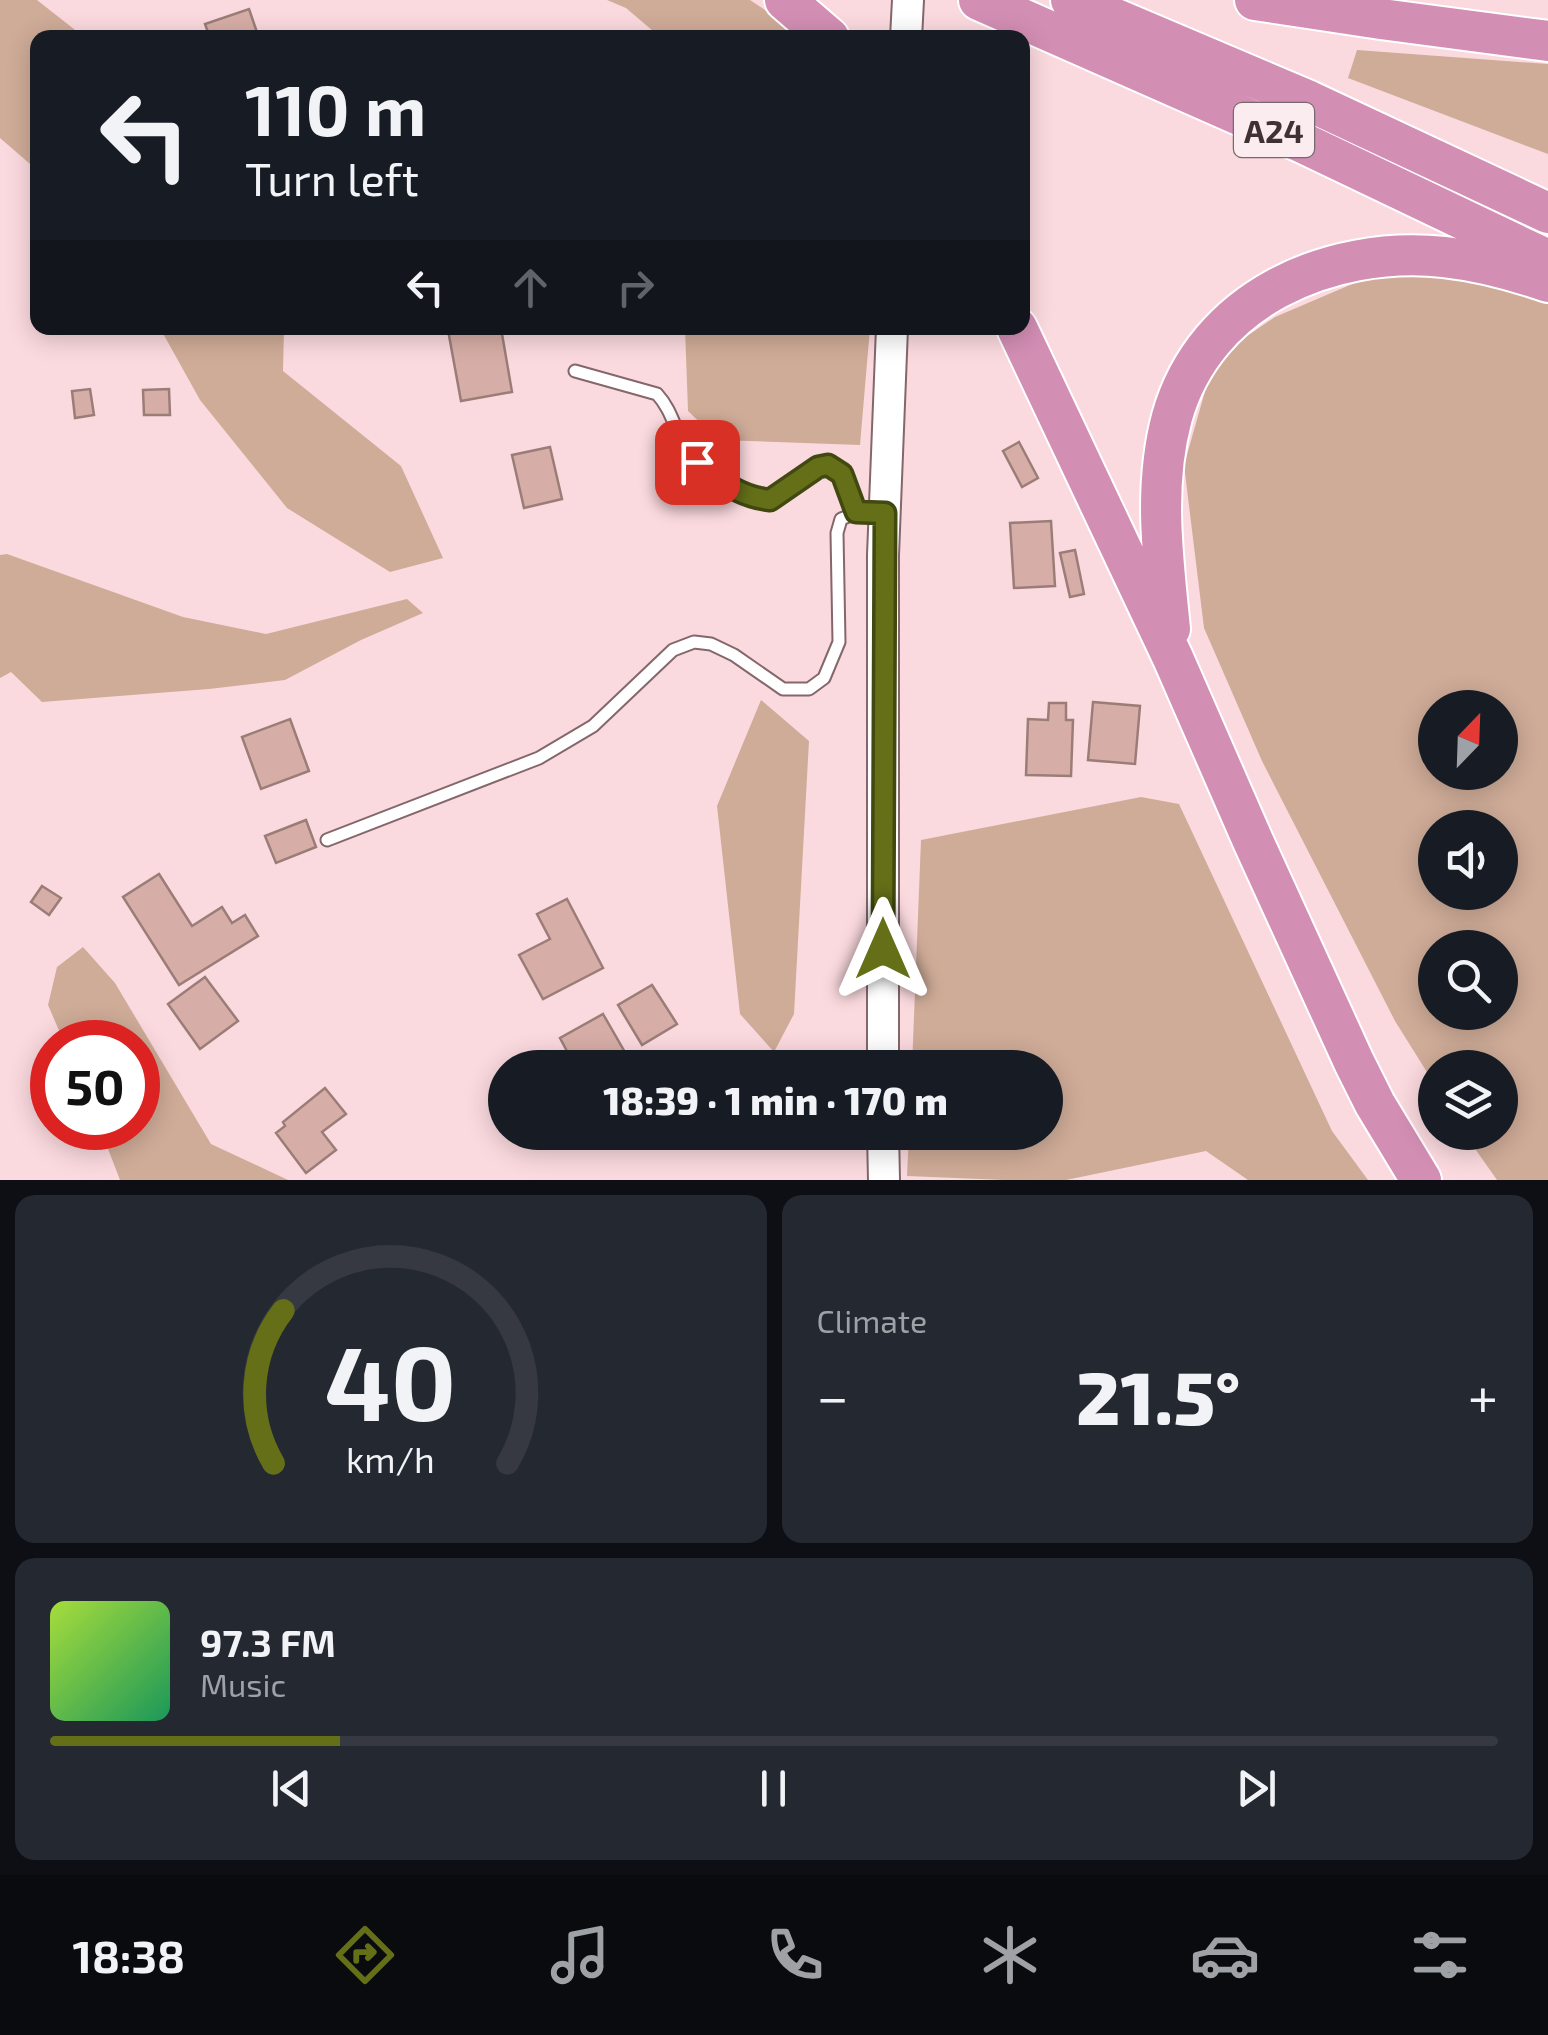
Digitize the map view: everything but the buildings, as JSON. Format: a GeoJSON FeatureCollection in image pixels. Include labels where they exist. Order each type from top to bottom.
{"type":"FeatureCollection","features":[{"type":"Feature","properties":{"kind":"highway"},"geometry":{"type":"LineString","coordinates":[[785,0],[820,30]]}},
{"type":"Feature","properties":{"kind":"highway","name":"A24"},"geometry":{"type":"LineString","coordinates":[[1071,0],[1309,101],[1548,213]]}},
{"type":"Feature","properties":{"kind":"highway"},"geometry":{"type":"LineString","coordinates":[[1254,0],[1548,40]]}},
{"type":"Feature","properties":{"kind":"highway","name":"A24"},"geometry":{"type":"LineString","coordinates":[[988,4],[1303,142],[1548,260]]}},
{"type":"Feature","properties":{"kind":"highway"},"geometry":{"type":"LineString","coordinates":[[1173,658],[1160,524],[1164,453],[1181,392],[1205,348],[1225,325],[1263,295],[1290,281],[1372,259],[1453,258],[1548,282]]}},
{"type":"Feature","properties":{"kind":"highway"},"geometry":{"type":"LineString","coordinates":[[1020,335],[1173,658],[1354,1062],[1422,1180]]}},
{"type":"Feature","properties":{"kind":"main road"},"geometry":{"type":"LineString","coordinates":[[906,30],[908,0]]}},
{"type":"Feature","properties":{"kind":"main road"},"geometry":{"type":"LineString","coordinates":[[883,1050],[871,513],[891,335]]}},
{"type":"Feature","properties":{"kind":"main road"},"geometry":{"type":"LineString","coordinates":[[883,1150],[884,1180]]}},
{"type":"Feature","properties":{"kind":"lane"},"geometry":{"type":"LineString","coordinates":[[328,840],[539,758],[593,726],[673,650],[694,642],[711,644],[734,656],[782,690],[810,689],[824,678],[839,642],[837,533],[842,518],[871,513],[842,474],[828,465],[818,467],[770,500],[752,498],[697,462],[682,440],[666,403],[657,394],[574,371]]}},
{"type":"Feature","properties":{"kind":"shaded area"},"geometry":{"type":"Polygon","coordinates":[[[0,0],[37,0],[75,30],[30,30],[30,164],[0,138],[0,0]]]}},
{"type":"Feature","properties":{"kind":"shaded area"},"geometry":{"type":"Polygon","coordinates":[[[607,0],[750,0],[790,30],[652,30],[626,8],[607,0]]]}},
{"type":"Feature","properties":{"kind":"shaded area"},"geometry":{"type":"Polygon","coordinates":[[[1357,50],[1548,64],[1548,154],[1348,78],[1357,50]]]}},
{"type":"Feature","properties":{"kind":"shaded area"},"geometry":{"type":"Polygon","coordinates":[[[1371,276],[1504,279],[1548,297],[1548,1180],[1497,1180],[1476,1150],[1518,1150],[1518,1050],[1418,1050],[1418,1058],[1395,1021],[1262,761],[1204,628],[1184,465],[1206,388],[1228,349],[1275,317],[1371,276]]]}},
{"type":"Feature","properties":{"kind":"shaded area"},"geometry":{"type":"Polygon","coordinates":[[[164,335],[284,335],[283,371],[401,466],[443,558],[390,572],[287,508],[200,400],[164,335]]]}},
{"type":"Feature","properties":{"kind":"shaded area"},"geometry":{"type":"Polygon","coordinates":[[[685,335],[869,335],[860,445],[718,440],[688,411],[685,335]]]}},
{"type":"Feature","properties":{"kind":"shaded area"},"geometry":{"type":"Polygon","coordinates":[[[7,554],[183,617],[266,634],[407,599],[423,613],[285,680],[42,702],[11,672],[0,678],[0,555],[7,554]]]}},
{"type":"Feature","properties":{"kind":"shaded area"},"geometry":{"type":"Polygon","coordinates":[[[761,700],[809,741],[794,1014],[775,1050],[740,1014],[717,806],[761,700]]]}},
{"type":"Feature","properties":{"kind":"shaded area"},"geometry":{"type":"Polygon","coordinates":[[[1141,797],[1179,804],[1332,1131],[1368,1180],[1248,1180],[1206,1151],[1066,1180],[907,1176],[908,1150],[1063,1150],[1063,1050],[913,1050],[921,840],[1141,797]]]}},
{"type":"Feature","properties":{"kind":"shaded area"},"geometry":{"type":"Polygon","coordinates":[[[83,947],[115,983],[137,1020],[54,1020],[48,1005],[57,967],[83,947]]]}},
{"type":"Feature","properties":{"kind":"shaded area"},"geometry":{"type":"Polygon","coordinates":[[[160,1058],[211,1144],[288,1180],[120,1180],[108,1150],[160,1150],[160,1058]]]}},
{"type":"Feature","properties":{"kind":"route"},"geometry":{"type":"LineString","coordinates":[[697,462],[735,490],[752,498],[770,500],[818,467],[828,465],[842,474],[856,512],[885,513],[883,949]]}}]}
